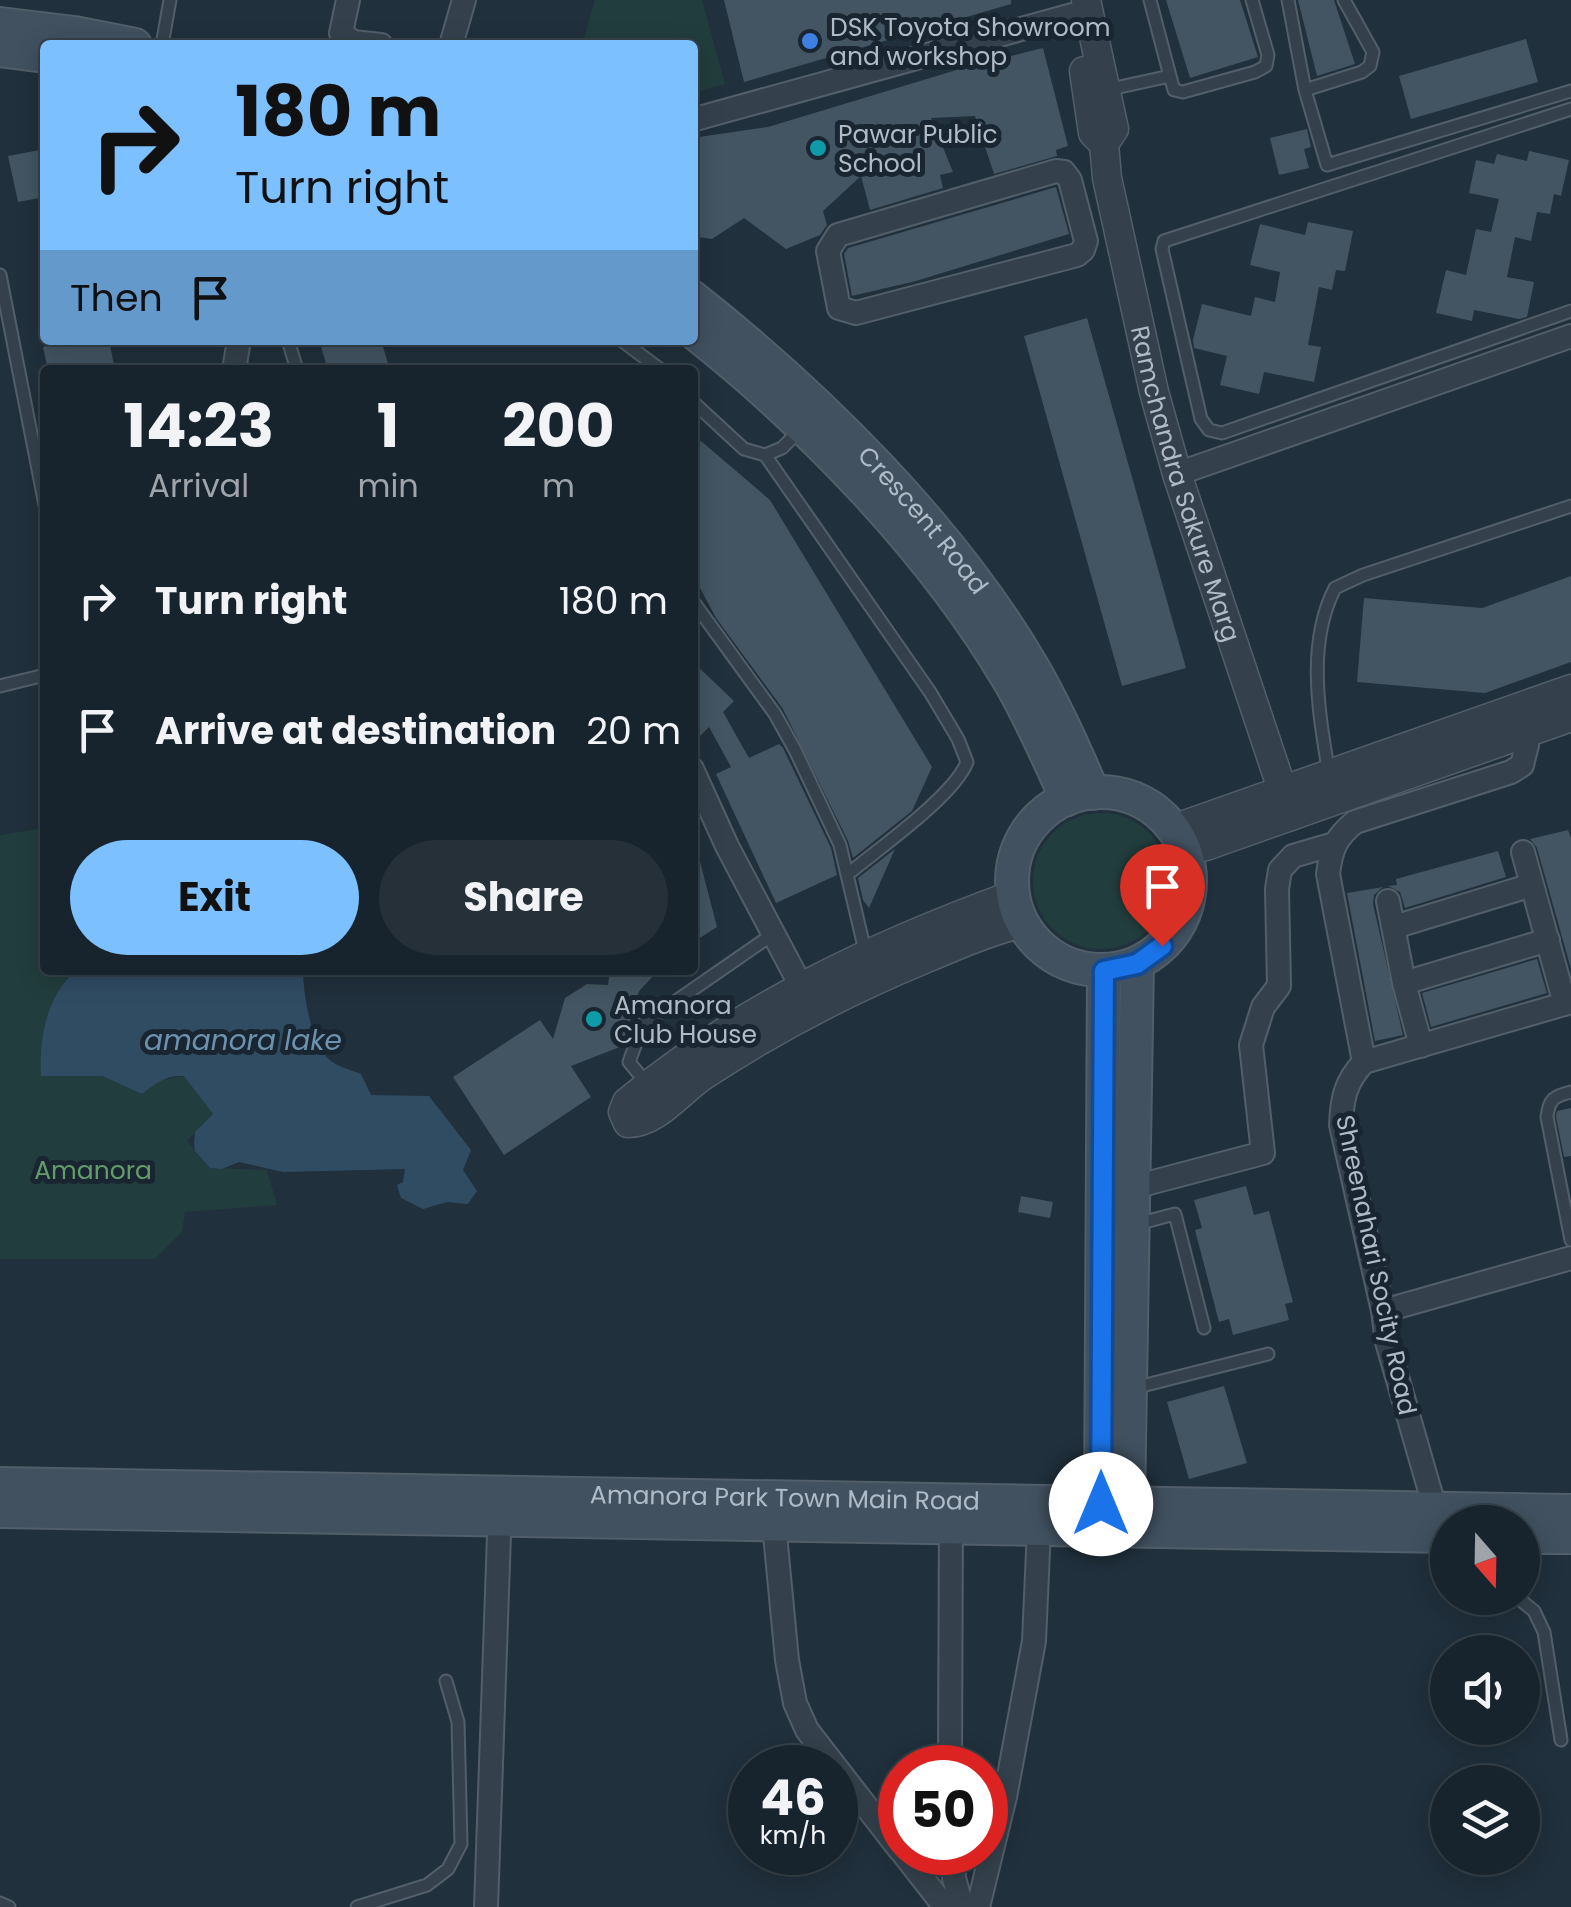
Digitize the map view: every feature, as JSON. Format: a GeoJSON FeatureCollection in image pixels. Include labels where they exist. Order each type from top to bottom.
{"type":"FeatureCollection","features":[{"type":"Feature","properties":{"kind":"main road"},"geometry":{"type":"LineString","coordinates":[[0,24],[111,40]]}},
{"type":"Feature","properties":{"kind":"main road"},"geometry":{"type":"LineString","coordinates":[[0,50],[40,55]]}},
{"type":"Feature","properties":{"kind":"main road","name":"Crescent Road"},"geometry":{"type":"LineString","coordinates":[[698,302],[808,395],[925,521],[978,587],[1031,665],[1060,719],[1080,796]]}},
{"type":"Feature","properties":{"kind":"main road","name":"Crescent Road"},"geometry":{"type":"LineString","coordinates":[[698,336],[802,428],[872,500],[956,603],[1080,796]]}},
{"type":"Feature","properties":{"kind":"main road"},"geometry":{"type":"LineString","coordinates":[[1122,795],[1138,800],[1154,809],[1179,840],[1190,884],[1182,918],[1162,946],[1137,964],[1104,971],[1080,968],[1048,954],[1035,942],[1017,909],[1014,861],[1020,844],[1040,816],[1080,796],[1122,795]]}},
{"type":"Feature","properties":{"kind":"main road"},"geometry":{"type":"LineString","coordinates":[[1115,1504],[1130,1389],[1137,964]]}},
{"type":"Feature","properties":{"kind":"main road"},"geometry":{"type":"LineString","coordinates":[[1104,971],[1115,1504]]}},
{"type":"Feature","properties":{"kind":"main road","name":"Amanora Park Town Main Road"},"geometry":{"type":"LineString","coordinates":[[0,1484],[500,1506],[774,1524],[1115,1504],[1430,1528]]}},
{"type":"Feature","properties":{"kind":"main road","name":"Amanora Park Town Main Road"},"geometry":{"type":"LineString","coordinates":[[0,1511],[500,1506],[951,1514],[1039,1529],[1430,1529]]}},
{"type":"Feature","properties":{"kind":"main road","name":"Amanora Park Town Main Road"},"geometry":{"type":"LineString","coordinates":[[1540,1515],[1571,1510]]}},
{"type":"Feature","properties":{"kind":"main road"},"geometry":{"type":"LineString","coordinates":[[1540,1537],[1571,1538]]}},
{"type":"Feature","properties":{"kind":"street"},"geometry":{"type":"LineString","coordinates":[[348,0],[341,33],[350,40]]}},
{"type":"Feature","properties":{"kind":"street"},"geometry":{"type":"LineString","coordinates":[[452,40],[464,0]]}},
{"type":"Feature","properties":{"kind":"street"},"geometry":{"type":"LineString","coordinates":[[698,118],[1076,5]]}},
{"type":"Feature","properties":{"kind":"street","name":"Ramchandra Sakure Marg"},"geometry":{"type":"LineString","coordinates":[[1076,5],[1106,90],[1114,129],[1104,144]]}},
{"type":"Feature","properties":{"kind":"street","name":"Ramchandra Sakure Marg"},"geometry":{"type":"LineString","coordinates":[[1076,5],[1093,133],[1104,144],[1112,207],[1154,392],[1177,474],[1286,804]]}},
{"type":"Feature","properties":{"kind":"street"},"geometry":{"type":"LineString","coordinates":[[1056,171],[1064,172],[1070,180],[1079,215],[1086,241],[1084,250],[1077,254],[856,313],[840,308],[836,297],[828,250],[838,235],[1056,171]]}},
{"type":"Feature","properties":{"kind":"street"},"geometry":{"type":"LineString","coordinates":[[1079,215],[1112,207]]}},
{"type":"Feature","properties":{"kind":"street"},"geometry":{"type":"LineString","coordinates":[[1177,474],[1571,336]]}},
{"type":"Feature","properties":{"kind":"street"},"geometry":{"type":"LineString","coordinates":[[1179,840],[1286,804],[1406,776],[1519,721],[1571,689]]}},
{"type":"Feature","properties":{"kind":"street"},"geometry":{"type":"LineString","coordinates":[[1519,721],[1571,716]]}},
{"type":"Feature","properties":{"kind":"street"},"geometry":{"type":"LineString","coordinates":[[1286,804],[1330,774],[1406,776]]}},
{"type":"Feature","properties":{"kind":"street"},"geometry":{"type":"LineString","coordinates":[[1406,776],[1338,836],[1328,874],[1364,1062],[1568,1003],[1523,852]]}},
{"type":"Feature","properties":{"kind":"street"},"geometry":{"type":"LineString","coordinates":[[698,783],[726,846],[801,986]]}},
{"type":"Feature","properties":{"kind":"street"},"geometry":{"type":"LineString","coordinates":[[1134,1187],[1263,1153],[1251,1045],[1263,1006],[1278,986],[1280,870],[1293,856],[1334,844]]}},
{"type":"Feature","properties":{"kind":"street"},"geometry":{"type":"LineString","coordinates":[[1394,928],[1532,885]]}},
{"type":"Feature","properties":{"kind":"street"},"geometry":{"type":"LineString","coordinates":[[1388,901],[1420,1046]]}},
{"type":"Feature","properties":{"kind":"street"},"geometry":{"type":"LineString","coordinates":[[1017,909],[991,931],[855,988],[776,1028],[699,1078],[644,1122],[628,1123],[622,1112],[627,1102],[683,1057],[801,986],[866,955],[1017,909]]}},
{"type":"Feature","properties":{"kind":"street"},"geometry":{"type":"LineString","coordinates":[[1404,982],[1548,940]]}},
{"type":"Feature","properties":{"kind":"street","name":"Shreenahari Socity Road"},"geometry":{"type":"LineString","coordinates":[[1364,1062],[1350,1076],[1342,1097],[1341,1126],[1387,1342],[1437,1505]]}},
{"type":"Feature","properties":{"kind":"street"},"geometry":{"type":"LineString","coordinates":[[1383,1310],[1571,1258]]}},
{"type":"Feature","properties":{"kind":"street"},"geometry":{"type":"LineString","coordinates":[[486,1907],[500,1506]]}},
{"type":"Feature","properties":{"kind":"street"},"geometry":{"type":"LineString","coordinates":[[950,1745],[951,1514]]}},
{"type":"Feature","properties":{"kind":"street"},"geometry":{"type":"LineString","coordinates":[[774,1524],[787,1660],[796,1703],[807,1730],[878,1821]]}},
{"type":"Feature","properties":{"kind":"street"},"geometry":{"type":"LineString","coordinates":[[978,1907],[1005,1797],[1034,1641],[1039,1529]]}},
{"type":"Feature","properties":{"kind":"street"},"geometry":{"type":"LineString","coordinates":[[920,1875],[945,1907]]}},
{"type":"Feature","properties":{"kind":"street"},"geometry":{"type":"LineString","coordinates":[[954,1875],[962,1907]]}},
{"type":"Feature","properties":{"kind":"lane"},"geometry":{"type":"LineString","coordinates":[[163,40],[170,0]]}},
{"type":"Feature","properties":{"kind":"lane"},"geometry":{"type":"LineString","coordinates":[[1150,0],[1174,90],[1183,92],[1266,66],[1268,55],[1252,0]]}},
{"type":"Feature","properties":{"kind":"lane"},"geometry":{"type":"LineString","coordinates":[[1288,0],[1305,90],[1327,165],[1571,91]]}},
{"type":"Feature","properties":{"kind":"lane"},"geometry":{"type":"LineString","coordinates":[[1305,90],[1370,66],[1372,52],[1344,0]]}},
{"type":"Feature","properties":{"kind":"lane"},"geometry":{"type":"LineString","coordinates":[[1106,90],[1170,76]]}},
{"type":"Feature","properties":{"kind":"lane"},"geometry":{"type":"LineString","coordinates":[[1571,110],[1164,241],[1162,248],[1200,420],[1209,430],[1222,433],[1571,310]]}},
{"type":"Feature","properties":{"kind":"lane"},"geometry":{"type":"LineString","coordinates":[[0,275],[40,479]]}},
{"type":"Feature","properties":{"kind":"lane"},"geometry":{"type":"LineString","coordinates":[[628,345],[654,365]]}},
{"type":"Feature","properties":{"kind":"lane"},"geometry":{"type":"LineString","coordinates":[[698,406],[744,448],[765,455],[930,692],[958,739],[966,762],[963,772],[947,790],[848,874]]}},
{"type":"Feature","properties":{"kind":"lane"},"geometry":{"type":"LineString","coordinates":[[765,455],[782,448],[802,428]]}},
{"type":"Feature","properties":{"kind":"lane"},"geometry":{"type":"LineString","coordinates":[[1330,774],[1317,682],[1322,621],[1335,588],[1363,575],[1571,506]]}},
{"type":"Feature","properties":{"kind":"lane"},"geometry":{"type":"LineString","coordinates":[[698,608],[775,714],[796,750],[840,845],[866,955]]}},
{"type":"Feature","properties":{"kind":"lane"},"geometry":{"type":"LineString","coordinates":[[0,686],[40,676]]}},
{"type":"Feature","properties":{"kind":"lane"},"geometry":{"type":"LineString","coordinates":[[648,1085],[629,1062],[642,1024],[774,934]]}},
{"type":"Feature","properties":{"kind":"lane"},"geometry":{"type":"LineString","coordinates":[[1571,1092],[1556,1096],[1549,1103],[1547,1117],[1567,1195],[1571,1240]]}},
{"type":"Feature","properties":{"kind":"lane"},"geometry":{"type":"LineString","coordinates":[[1133,1226],[1175,1214],[1204,1328]]}},
{"type":"Feature","properties":{"kind":"lane"},"geometry":{"type":"LineString","coordinates":[[1130,1389],[1268,1354]]}},
{"type":"Feature","properties":{"kind":"lane"},"geometry":{"type":"LineString","coordinates":[[1536,1615],[1544,1632],[1562,1740]]}},
{"type":"Feature","properties":{"kind":"lane"},"geometry":{"type":"LineString","coordinates":[[357,1907],[428,1884],[448,1870],[461,1844],[458,1722],[446,1680]]}},
{"type":"Feature","properties":{"kind":"lane"},"geometry":{"type":"LineString","coordinates":[[0,1904],[9,1907]]}},
{"type":"Feature","properties":{"kind":"green space"},"geometry":{"type":"Polygon","coordinates":[[[595,0],[702,0],[725,84],[698,92],[698,40],[583,40],[595,0]]]}},
{"type":"Feature","properties":{"kind":"green space"},"geometry":{"type":"Polygon","coordinates":[[[1101,813],[1127,818],[1149,833],[1164,855],[1169,881],[1164,907],[1149,929],[1127,944],[1101,949],[1075,944],[1053,929],[1038,907],[1033,881],[1038,855],[1053,833],[1075,818],[1101,813]]]}},
{"type":"Feature","properties":{"kind":"green space","name":"Amanora"},"geometry":{"type":"Polygon","coordinates":[[[40,829],[40,975],[81,975],[102,1076],[142,1094],[160,1080],[185,1076],[213,1114],[187,1141],[210,1168],[267,1170],[277,1205],[185,1212],[182,1232],[155,1259],[0,1259],[0,835],[40,829]]]}},
{"type":"Feature","properties":{"kind":"water","name":"amanora lake"},"geometry":{"type":"Polygon","coordinates":[[[72,975],[303,975],[310,1019],[324,1054],[337,1065],[361,1074],[371,1095],[429,1096],[471,1150],[463,1170],[477,1191],[468,1204],[447,1202],[423,1209],[401,1198],[397,1185],[403,1182],[405,1169],[283,1172],[239,1162],[222,1169],[210,1168],[195,1151],[194,1143],[195,1132],[213,1114],[184,1076],[166,1078],[142,1094],[102,1076],[41,1076],[41,1047],[47,1019],[72,975]]]}},
{"type":"Feature","properties":{"kind":"building","name":"DSK Toyota Showroom and workshop"},"geometry":{"type":"Polygon","coordinates":[[[724,0],[1011,0],[1011,4],[744,82],[724,0]]]}},
{"type":"Feature","properties":{"kind":"building"},"geometry":{"type":"Polygon","coordinates":[[[1166,0],[1240,0],[1258,57],[1190,78],[1166,0]]]}},
{"type":"Feature","properties":{"kind":"building"},"geometry":{"type":"Polygon","coordinates":[[[1298,0],[1334,0],[1355,64],[1317,76],[1298,0]]]}},
{"type":"Feature","properties":{"kind":"building"},"geometry":{"type":"Polygon","coordinates":[[[1526,39],[1538,82],[1411,119],[1399,76],[1526,39]]]}},
{"type":"Feature","properties":{"kind":"building","name":"Pawar Public School"},"geometry":{"type":"Polygon","coordinates":[[[1043,48],[1068,146],[1056,150],[1057,156],[994,174],[975,116],[931,118],[953,172],[940,175],[943,188],[870,210],[861,176],[823,211],[827,225],[820,235],[786,249],[744,218],[712,239],[698,237],[698,137],[768,127],[1043,48]]]}},
{"type":"Feature","properties":{"kind":"building"},"geometry":{"type":"Polygon","coordinates":[[[1307,129],[1311,147],[1304,149],[1309,168],[1279,175],[1270,138],[1307,129]]]}},
{"type":"Feature","properties":{"kind":"building"},"geometry":{"type":"Polygon","coordinates":[[[40,150],[40,198],[18,202],[8,156],[40,150]]]}},
{"type":"Feature","properties":{"kind":"building"},"geometry":{"type":"Polygon","coordinates":[[[1529,151],[1569,160],[1561,196],[1554,194],[1550,214],[1537,212],[1531,241],[1515,237],[1507,277],[1534,282],[1527,317],[1519,319],[1474,310],[1472,321],[1436,313],[1446,270],[1466,275],[1476,229],[1491,232],[1499,199],[1469,193],[1476,160],[1494,164],[1497,154],[1527,161],[1529,151]]]}},
{"type":"Feature","properties":{"kind":"building"},"geometry":{"type":"Polygon","coordinates":[[[1056,187],[1069,234],[916,281],[852,296],[844,254],[848,248],[1056,187]]]}},
{"type":"Feature","properties":{"kind":"building"},"geometry":{"type":"Polygon","coordinates":[[[1308,222],[1353,231],[1345,271],[1336,270],[1332,290],[1319,287],[1308,345],[1321,347],[1314,382],[1264,372],[1259,394],[1220,385],[1227,356],[1194,348],[1202,304],[1251,316],[1255,297],[1275,302],[1280,272],[1250,265],[1260,224],[1305,235],[1308,222]]]}},
{"type":"Feature","properties":{"kind":"building"},"geometry":{"type":"Polygon","coordinates":[[[1087,318],[1186,668],[1122,686],[1024,336],[1087,318]]]}},
{"type":"Feature","properties":{"kind":"building"},"geometry":{"type":"Polygon","coordinates":[[[110,345],[114,365],[47,365],[43,347],[110,345]]]}},
{"type":"Feature","properties":{"kind":"building"},"geometry":{"type":"Polygon","coordinates":[[[320,345],[382,345],[388,365],[326,365],[320,345]]]}},
{"type":"Feature","properties":{"kind":"building"},"geometry":{"type":"Polygon","coordinates":[[[701,441],[770,500],[932,767],[912,811],[853,858],[783,709],[716,618],[698,584],[701,441]]]}},
{"type":"Feature","properties":{"kind":"building"},"geometry":{"type":"Polygon","coordinates":[[[1571,576],[1571,662],[1485,693],[1357,682],[1364,598],[1482,608],[1571,576]]]}},
{"type":"Feature","properties":{"kind":"building"},"geometry":{"type":"Polygon","coordinates":[[[698,667],[734,701],[723,712],[749,758],[779,744],[783,748],[831,848],[837,875],[776,903],[716,774],[731,767],[709,727],[698,738],[698,667]]]}},
{"type":"Feature","properties":{"kind":"building"},"geometry":{"type":"Polygon","coordinates":[[[1568,830],[1571,969],[1537,848],[1530,839],[1568,830]]]}},
{"type":"Feature","properties":{"kind":"building"},"geometry":{"type":"Polygon","coordinates":[[[895,849],[869,908],[858,878],[895,849]]]}},
{"type":"Feature","properties":{"kind":"building"},"geometry":{"type":"Polygon","coordinates":[[[1498,851],[1506,877],[1405,908],[1400,892],[1388,886],[1397,885],[1396,879],[1498,851]]]}},
{"type":"Feature","properties":{"kind":"building"},"geometry":{"type":"Polygon","coordinates":[[[698,854],[717,927],[698,939],[698,854]]]}},
{"type":"Feature","properties":{"kind":"building"},"geometry":{"type":"Polygon","coordinates":[[[1383,887],[1374,895],[1373,904],[1403,1035],[1375,1041],[1347,893],[1383,887]]]}},
{"type":"Feature","properties":{"kind":"building"},"geometry":{"type":"Polygon","coordinates":[[[1537,959],[1547,993],[1431,1027],[1422,993],[1537,959]]]}},
{"type":"Feature","properties":{"kind":"building"},"geometry":{"type":"Polygon","coordinates":[[[609,975],[654,975],[640,990],[629,1011],[631,1029],[625,1045],[571,1066],[591,1097],[504,1155],[453,1077],[540,1020],[553,1039],[565,998],[587,984],[608,985],[609,975]]]}},
{"type":"Feature","properties":{"kind":"building"},"geometry":{"type":"Polygon","coordinates":[[[1571,1108],[1571,1156],[1564,1157],[1556,1117],[1557,1111],[1571,1108]]]}},
{"type":"Feature","properties":{"kind":"building"},"geometry":{"type":"Polygon","coordinates":[[[1246,1186],[1254,1215],[1269,1211],[1293,1302],[1285,1304],[1289,1320],[1233,1335],[1229,1319],[1219,1322],[1195,1230],[1202,1228],[1194,1200],[1246,1186]]]}},
{"type":"Feature","properties":{"kind":"building"},"geometry":{"type":"Polygon","coordinates":[[[1021,1196],[1053,1202],[1050,1218],[1018,1212],[1021,1196]]]}},
{"type":"Feature","properties":{"kind":"building"},"geometry":{"type":"Polygon","coordinates":[[[1224,1386],[1247,1463],[1189,1479],[1167,1402],[1224,1386]]]}},
{"type":"Feature","properties":{"kind":"place","name":"DSK Toyota Showroom and workshop"},"geometry":{"type":"Point","coordinates":[810,41]}},
{"type":"Feature","properties":{"kind":"place","name":"Pawar Public School"},"geometry":{"type":"Point","coordinates":[818,148]}},
{"type":"Feature","properties":{"kind":"place","name":"Amanora Club House"},"geometry":{"type":"Point","coordinates":[594,1019]}},
{"type":"Feature","properties":{"kind":"route"},"geometry":{"type":"LineString","coordinates":[[1101,1504],[1104,971],[1137,964],[1162,946]]}}]}
